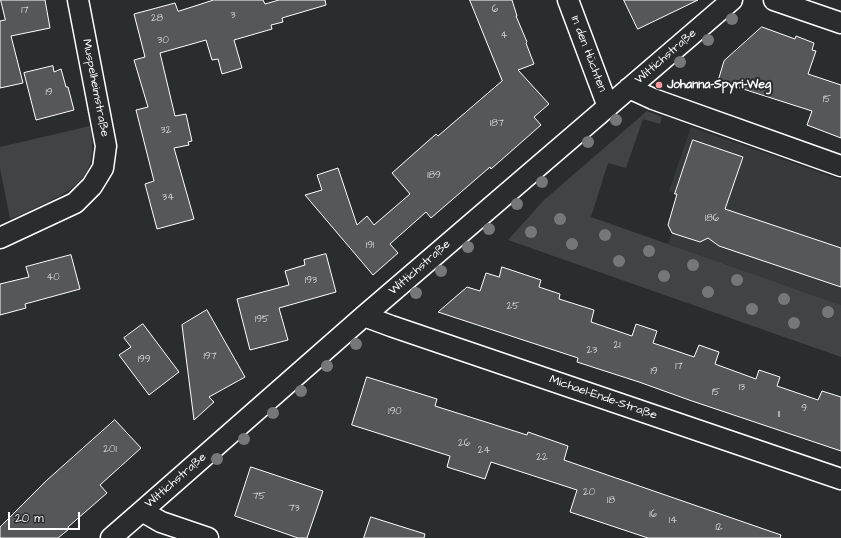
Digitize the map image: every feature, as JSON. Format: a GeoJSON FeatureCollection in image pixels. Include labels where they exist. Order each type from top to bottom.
{"type":"FeatureCollection","features":[{"type":"Feature","properties":{"kind":"street","name":"Muspelheimstraße"},"geometry":{"type":"LineString","coordinates":[[0,238],[75,203],[92,186],[103,168],[106,146],[78,0]]}},
{"type":"Feature","properties":{"kind":"street","name":"In den Hüchten"},"geometry":{"type":"LineString","coordinates":[[568,0],[608,107]]}},
{"type":"Feature","properties":{"kind":"street","name":"Wittichstraße"},"geometry":{"type":"LineString","coordinates":[[111,538],[364,316],[732,0]]}},
{"type":"Feature","properties":{"kind":"street"},"geometry":{"type":"LineString","coordinates":[[774,0],[841,23]]}},
{"type":"Feature","properties":{"kind":"street"},"geometry":{"type":"LineString","coordinates":[[630,88],[653,99],[841,166]]}},
{"type":"Feature","properties":{"kind":"street","name":"Michael-Ende-Straße"},"geometry":{"type":"LineString","coordinates":[[364,316],[841,480]]}},
{"type":"Feature","properties":{"kind":"street"},"geometry":{"type":"LineString","coordinates":[[142,511],[161,522],[208,538]]}},
{"type":"Feature","properties":{"kind":"shaded area"},"geometry":{"type":"Polygon","coordinates":[[[647,111],[662,117],[660,124],[643,119],[626,168],[608,163],[591,217],[841,305],[841,357],[508,240],[544,200],[647,111]]]}},
{"type":"Feature","properties":{"kind":"shaded area"},"geometry":{"type":"Polygon","coordinates":[[[90,126],[92,157],[88,169],[83,177],[63,194],[10,219],[0,168],[0,147],[90,126]]]}},
{"type":"Feature","properties":{"kind":"shaded area"},"geometry":{"type":"Polygon","coordinates":[[[691,127],[841,180],[841,305],[668,244],[672,233],[680,195],[669,191],[691,127]]]}},
{"type":"Feature","properties":{"kind":"building"},"geometry":{"type":"Polygon","coordinates":[[[1,0],[45,0],[50,28],[11,36],[23,83],[0,88],[0,21],[5,20],[1,0]]]}},
{"type":"Feature","properties":{"kind":"building"},"geometry":{"type":"Polygon","coordinates":[[[214,0],[263,0],[265,4],[279,0],[325,0],[326,5],[282,18],[283,22],[271,25],[272,29],[234,40],[242,68],[222,74],[218,59],[212,60],[206,40],[160,53],[175,116],[186,114],[192,141],[188,142],[189,145],[174,148],[194,219],[157,229],[145,184],[154,181],[136,110],[148,107],[134,60],[145,57],[134,14],[175,3],[178,11],[214,0]]]}},
{"type":"Feature","properties":{"kind":"building"},"geometry":{"type":"Polygon","coordinates":[[[470,0],[512,0],[516,16],[534,64],[518,70],[549,104],[534,117],[541,125],[491,169],[490,167],[431,218],[426,212],[390,244],[398,253],[373,275],[305,195],[322,190],[317,175],[338,168],[357,225],[367,216],[374,225],[410,194],[392,173],[436,134],[438,136],[502,81],[470,0]]]}},
{"type":"Feature","properties":{"kind":"building"},"geometry":{"type":"Polygon","coordinates":[[[624,0],[698,0],[638,29],[624,0]]]}},
{"type":"Feature","properties":{"kind":"building"},"geometry":{"type":"Polygon","coordinates":[[[762,27],[795,39],[796,36],[814,43],[812,50],[816,51],[808,74],[841,85],[841,138],[807,125],[812,111],[718,81],[724,61],[762,27]]]}},
{"type":"Feature","properties":{"kind":"building"},"geometry":{"type":"Polygon","coordinates":[[[53,66],[54,72],[61,69],[66,87],[68,87],[74,110],[36,120],[24,73],[53,66]]]}},
{"type":"Feature","properties":{"kind":"building"},"geometry":{"type":"Polygon","coordinates":[[[693,140],[743,157],[725,209],[841,248],[841,287],[719,246],[708,238],[700,242],[672,233],[668,225],[677,194],[675,194],[693,140]]]}},
{"type":"Feature","properties":{"kind":"building"},"geometry":{"type":"Polygon","coordinates":[[[326,254],[336,292],[279,308],[288,340],[250,350],[237,299],[289,285],[285,271],[305,265],[304,260],[326,254]]]}},
{"type":"Feature","properties":{"kind":"building"},"geometry":{"type":"Polygon","coordinates":[[[71,255],[80,289],[25,304],[26,308],[0,315],[0,284],[29,277],[26,267],[71,255]]]}},
{"type":"Feature","properties":{"kind":"building"},"geometry":{"type":"Polygon","coordinates":[[[502,267],[541,280],[539,287],[560,294],[559,299],[594,310],[591,322],[632,336],[636,324],[657,331],[653,343],[694,357],[699,345],[719,352],[715,364],[756,379],[759,370],[780,377],[777,386],[818,400],[822,391],[841,397],[841,451],[577,362],[578,358],[438,312],[467,287],[480,291],[486,273],[499,277],[502,267]]]}},
{"type":"Feature","properties":{"kind":"building"},"geometry":{"type":"Polygon","coordinates":[[[207,310],[245,377],[209,397],[214,402],[194,420],[182,325],[207,310]]]}},
{"type":"Feature","properties":{"kind":"building"},"geometry":{"type":"Polygon","coordinates":[[[143,324],[179,372],[149,395],[119,355],[131,347],[124,338],[143,324]]]}},
{"type":"Feature","properties":{"kind":"building"},"geometry":{"type":"Polygon","coordinates":[[[367,377],[437,399],[435,406],[527,435],[528,432],[568,446],[564,460],[781,535],[780,538],[648,538],[570,512],[577,490],[491,462],[485,479],[447,467],[450,456],[352,425],[367,377]]]}},
{"type":"Feature","properties":{"kind":"building"},"geometry":{"type":"Polygon","coordinates":[[[115,420],[141,448],[100,485],[107,493],[68,527],[69,529],[58,538],[0,538],[0,527],[46,481],[115,420]]]}},
{"type":"Feature","properties":{"kind":"building"},"geometry":{"type":"Polygon","coordinates":[[[251,467],[323,491],[307,538],[298,538],[235,516],[251,467]]]}},
{"type":"Feature","properties":{"kind":"building"},"geometry":{"type":"Polygon","coordinates":[[[371,517],[425,534],[424,538],[364,538],[371,517]]]}},
{"type":"Feature","properties":{"kind":"place","name":"Johanna-Spyri-Weg"},"geometry":{"type":"Point","coordinates":[659,85]}}]}
